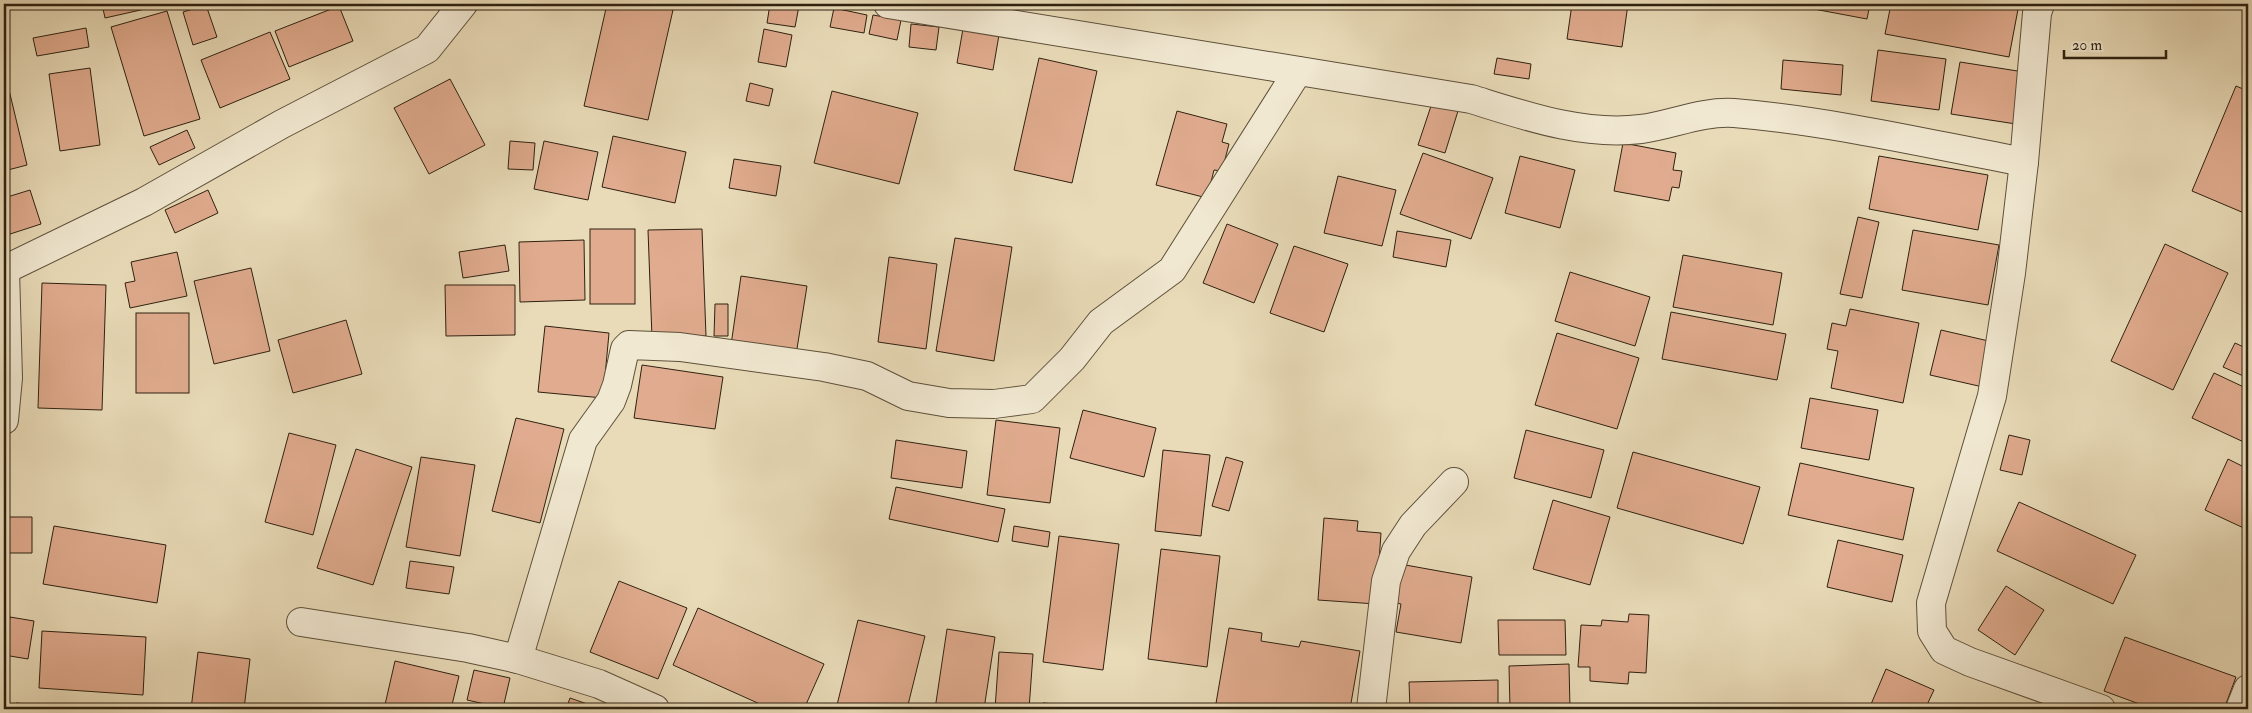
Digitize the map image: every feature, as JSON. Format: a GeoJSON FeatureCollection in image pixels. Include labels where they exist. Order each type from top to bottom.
{"type":"FeatureCollection","features":[{"type":"Feature","properties":{"kind":"street"},"geometry":{"type":"LineString","coordinates":[[4,420],[8,378],[4,270],[144,202],[282,124],[427,49],[463,4]]}},
{"type":"Feature","properties":{"kind":"street"},"geometry":{"type":"LineString","coordinates":[[888,4],[972,16],[1471,99],[1550,123],[1593,130],[1641,129],[1690,117],[1732,113],[1807,122],[2024,162]]}},
{"type":"Feature","properties":{"kind":"street"},"geometry":{"type":"LineString","coordinates":[[2040,4],[2037,13],[2024,162],[2011,273],[1992,396],[1932,603],[1932,632],[1944,650],[1970,662],[2101,709]]}},
{"type":"Feature","properties":{"kind":"street"},"geometry":{"type":"LineString","coordinates":[[518,659],[583,440],[611,401],[617,385],[625,348],[629,345],[680,347],[824,367],[867,376],[908,396],[949,404],[994,404],[1032,400],[1072,359],[1101,322],[1172,270],[1298,71]]}},
{"type":"Feature","properties":{"kind":"street"},"geometry":{"type":"LineString","coordinates":[[1371,709],[1386,580],[1396,551],[1413,524],[1454,482]]}},
{"type":"Feature","properties":{"kind":"street"},"geometry":{"type":"LineString","coordinates":[[301,622],[518,659],[599,684],[655,709]]}},
{"type":"Feature","properties":{"kind":"street"},"geometry":{"type":"LineString","coordinates":[[2240,709],[2248,690]]}},
{"type":"Feature","properties":{"kind":"building"},"geometry":{"type":"Polygon","coordinates":[[[102,4],[144,4],[145,9],[105,18],[102,4]]]}},
{"type":"Feature","properties":{"kind":"building"},"geometry":{"type":"Polygon","coordinates":[[[607,4],[646,4],[673,10],[648,120],[584,106],[607,4]]]}},
{"type":"Feature","properties":{"kind":"building"},"geometry":{"type":"Polygon","coordinates":[[[770,4],[799,6],[795,27],[767,23],[770,4]]]}},
{"type":"Feature","properties":{"kind":"building"},"geometry":{"type":"Polygon","coordinates":[[[1572,4],[1628,4],[1622,47],[1567,39],[1572,4]]]}},
{"type":"Feature","properties":{"kind":"building"},"geometry":{"type":"Polygon","coordinates":[[[1787,4],[1870,4],[1867,19],[1787,4]]]}},
{"type":"Feature","properties":{"kind":"building"},"geometry":{"type":"Polygon","coordinates":[[[1891,4],[2019,4],[2009,57],[1885,34],[1891,4]]]}},
{"type":"Feature","properties":{"kind":"building"},"geometry":{"type":"Polygon","coordinates":[[[206,5],[217,37],[193,45],[183,12],[206,5]]]}},
{"type":"Feature","properties":{"kind":"building"},"geometry":{"type":"Polygon","coordinates":[[[339,6],[353,41],[289,67],[275,31],[339,6]]]}},
{"type":"Feature","properties":{"kind":"building"},"geometry":{"type":"Polygon","coordinates":[[[834,8],[867,15],[864,33],[830,27],[834,8]]]}},
{"type":"Feature","properties":{"kind":"building"},"geometry":{"type":"Polygon","coordinates":[[[167,11],[200,119],[144,136],[111,27],[167,11]]]}},
{"type":"Feature","properties":{"kind":"building"},"geometry":{"type":"Polygon","coordinates":[[[873,15],[901,20],[897,40],[869,34],[873,15]]]}},
{"type":"Feature","properties":{"kind":"building"},"geometry":{"type":"Polygon","coordinates":[[[964,23],[1000,29],[993,70],[957,63],[964,23]]]}},
{"type":"Feature","properties":{"kind":"building"},"geometry":{"type":"Polygon","coordinates":[[[911,24],[939,27],[936,50],[909,47],[911,24]]]}},
{"type":"Feature","properties":{"kind":"building"},"geometry":{"type":"Polygon","coordinates":[[[86,28],[89,47],[37,56],[33,38],[86,28]]]}},
{"type":"Feature","properties":{"kind":"building"},"geometry":{"type":"Polygon","coordinates":[[[764,29],[792,35],[786,67],[758,62],[764,29]]]}},
{"type":"Feature","properties":{"kind":"building"},"geometry":{"type":"Polygon","coordinates":[[[270,32],[290,79],[220,108],[201,60],[270,32]]]}},
{"type":"Feature","properties":{"kind":"building"},"geometry":{"type":"Polygon","coordinates":[[[1878,50],[1946,59],[1939,110],[1871,101],[1878,50]]]}},
{"type":"Feature","properties":{"kind":"building"},"geometry":{"type":"Polygon","coordinates":[[[1039,58],[1097,71],[1072,183],[1014,170],[1039,58]]]}},
{"type":"Feature","properties":{"kind":"building"},"geometry":{"type":"Polygon","coordinates":[[[1497,58],[1531,64],[1529,79],[1494,74],[1497,58]]]}},
{"type":"Feature","properties":{"kind":"building"},"geometry":{"type":"Polygon","coordinates":[[[1783,60],[1843,65],[1841,95],[1781,89],[1783,60]]]}},
{"type":"Feature","properties":{"kind":"building"},"geometry":{"type":"Polygon","coordinates":[[[1960,62],[2024,72],[2016,124],[1951,114],[1960,62]]]}},
{"type":"Feature","properties":{"kind":"building"},"geometry":{"type":"Polygon","coordinates":[[[90,68],[100,145],[60,151],[49,74],[90,68]]]}},
{"type":"Feature","properties":{"kind":"building"},"geometry":{"type":"Polygon","coordinates":[[[4,69],[27,165],[4,171],[4,69]]]}},
{"type":"Feature","properties":{"kind":"building"},"geometry":{"type":"Polygon","coordinates":[[[450,79],[485,145],[429,174],[394,108],[450,79]]]}},
{"type":"Feature","properties":{"kind":"building"},"geometry":{"type":"Polygon","coordinates":[[[750,83],[773,89],[769,106],[746,101],[750,83]]]}},
{"type":"Feature","properties":{"kind":"building"},"geometry":{"type":"Polygon","coordinates":[[[2236,86],[2248,91],[2248,201],[2244,213],[2192,191],[2236,86]]]}},
{"type":"Feature","properties":{"kind":"building"},"geometry":{"type":"Polygon","coordinates":[[[832,91],[918,113],[899,184],[814,163],[832,91]]]}},
{"type":"Feature","properties":{"kind":"building"},"geometry":{"type":"Polygon","coordinates":[[[1432,103],[1458,111],[1445,153],[1418,145],[1432,103]]]}},
{"type":"Feature","properties":{"kind":"building"},"geometry":{"type":"Polygon","coordinates":[[[1177,111],[1227,124],[1222,142],[1229,144],[1222,171],[1214,170],[1207,198],[1156,185],[1177,111]]]}},
{"type":"Feature","properties":{"kind":"building"},"geometry":{"type":"Polygon","coordinates":[[[187,130],[195,148],[159,165],[150,147],[187,130]]]}},
{"type":"Feature","properties":{"kind":"building"},"geometry":{"type":"Polygon","coordinates":[[[613,136],[686,152],[675,203],[602,187],[613,136]]]}},
{"type":"Feature","properties":{"kind":"building"},"geometry":{"type":"Polygon","coordinates":[[[510,141],[535,143],[533,170],[508,169],[510,141]]]}},
{"type":"Feature","properties":{"kind":"building"},"geometry":{"type":"Polygon","coordinates":[[[544,141],[598,152],[588,200],[534,189],[544,141]]]}},
{"type":"Feature","properties":{"kind":"building"},"geometry":{"type":"Polygon","coordinates":[[[1623,143],[1676,153],[1673,170],[1682,171],[1679,188],[1672,187],[1669,201],[1614,191],[1623,143]]]}},
{"type":"Feature","properties":{"kind":"building"},"geometry":{"type":"Polygon","coordinates":[[[1423,153],[1493,178],[1471,239],[1400,214],[1423,153]]]}},
{"type":"Feature","properties":{"kind":"building"},"geometry":{"type":"Polygon","coordinates":[[[1520,156],[1575,170],[1560,228],[1505,213],[1520,156]]]}},
{"type":"Feature","properties":{"kind":"building"},"geometry":{"type":"Polygon","coordinates":[[[1879,156],[1988,175],[1978,230],[1869,209],[1879,156]]]}},
{"type":"Feature","properties":{"kind":"building"},"geometry":{"type":"Polygon","coordinates":[[[734,159],[781,166],[776,196],[729,188],[734,159]]]}},
{"type":"Feature","properties":{"kind":"building"},"geometry":{"type":"Polygon","coordinates":[[[1338,176],[1396,190],[1382,246],[1324,233],[1338,176]]]}},
{"type":"Feature","properties":{"kind":"building"},"geometry":{"type":"Polygon","coordinates":[[[30,190],[41,224],[4,236],[4,198],[30,190]]]}},
{"type":"Feature","properties":{"kind":"building"},"geometry":{"type":"Polygon","coordinates":[[[208,190],[218,213],[175,233],[165,210],[208,190]]]}},
{"type":"Feature","properties":{"kind":"building"},"geometry":{"type":"Polygon","coordinates":[[[1858,217],[1879,222],[1862,298],[1840,294],[1858,217]]]}},
{"type":"Feature","properties":{"kind":"building"},"geometry":{"type":"Polygon","coordinates":[[[1227,224],[1278,244],[1254,303],[1203,283],[1227,224]]]}},
{"type":"Feature","properties":{"kind":"building"},"geometry":{"type":"Polygon","coordinates":[[[590,229],[635,229],[635,304],[590,304],[590,229]]]}},
{"type":"Feature","properties":{"kind":"building"},"geometry":{"type":"Polygon","coordinates":[[[702,229],[706,336],[652,338],[648,230],[702,229]]]}},
{"type":"Feature","properties":{"kind":"building"},"geometry":{"type":"Polygon","coordinates":[[[1913,230],[1999,245],[1988,305],[1902,290],[1913,230]]]}},
{"type":"Feature","properties":{"kind":"building"},"geometry":{"type":"Polygon","coordinates":[[[1397,231],[1451,240],[1446,267],[1393,257],[1397,231]]]}},
{"type":"Feature","properties":{"kind":"building"},"geometry":{"type":"Polygon","coordinates":[[[955,238],[1012,247],[994,361],[936,351],[955,238]]]}},
{"type":"Feature","properties":{"kind":"building"},"geometry":{"type":"Polygon","coordinates":[[[584,240],[585,300],[520,302],[519,242],[584,240]]]}},
{"type":"Feature","properties":{"kind":"building"},"geometry":{"type":"Polygon","coordinates":[[[2165,244],[2228,273],[2173,390],[2111,361],[2165,244]]]}},
{"type":"Feature","properties":{"kind":"building"},"geometry":{"type":"Polygon","coordinates":[[[505,245],[509,271],[463,278],[459,252],[505,245]]]}},
{"type":"Feature","properties":{"kind":"building"},"geometry":{"type":"Polygon","coordinates":[[[1294,246],[1348,264],[1324,332],[1270,313],[1294,246]]]}},
{"type":"Feature","properties":{"kind":"building"},"geometry":{"type":"Polygon","coordinates":[[[177,252],[187,296],[130,308],[125,283],[135,281],[131,262],[177,252]]]}},
{"type":"Feature","properties":{"kind":"building"},"geometry":{"type":"Polygon","coordinates":[[[1683,255],[1782,273],[1773,325],[1673,307],[1683,255]]]}},
{"type":"Feature","properties":{"kind":"building"},"geometry":{"type":"Polygon","coordinates":[[[889,257],[937,264],[926,349],[878,342],[889,257]]]}},
{"type":"Feature","properties":{"kind":"building"},"geometry":{"type":"Polygon","coordinates":[[[251,268],[270,351],[214,364],[194,281],[251,268]]]}},
{"type":"Feature","properties":{"kind":"building"},"geometry":{"type":"Polygon","coordinates":[[[1570,272],[1650,297],[1635,346],[1555,321],[1570,272]]]}},
{"type":"Feature","properties":{"kind":"building"},"geometry":{"type":"Polygon","coordinates":[[[741,276],[807,286],[796,355],[731,345],[741,276]]]}},
{"type":"Feature","properties":{"kind":"building"},"geometry":{"type":"Polygon","coordinates":[[[42,283],[106,285],[102,410],[38,408],[42,283]]]}},
{"type":"Feature","properties":{"kind":"building"},"geometry":{"type":"Polygon","coordinates":[[[445,285],[515,285],[515,335],[446,336],[445,285]]]}},
{"type":"Feature","properties":{"kind":"building"},"geometry":{"type":"Polygon","coordinates":[[[715,304],[728,304],[728,336],[714,336],[715,304]]]}},
{"type":"Feature","properties":{"kind":"building"},"geometry":{"type":"Polygon","coordinates":[[[1850,309],[1919,323],[1903,403],[1831,388],[1838,351],[1827,349],[1832,323],[1846,326],[1850,309]]]}},
{"type":"Feature","properties":{"kind":"building"},"geometry":{"type":"Polygon","coordinates":[[[1671,312],[1786,334],[1777,380],[1662,359],[1671,312]]]}},
{"type":"Feature","properties":{"kind":"building"},"geometry":{"type":"Polygon","coordinates":[[[136,313],[189,313],[189,393],[136,393],[136,313]]]}},
{"type":"Feature","properties":{"kind":"building"},"geometry":{"type":"Polygon","coordinates":[[[346,320],[362,374],[293,393],[278,340],[346,320]]]}},
{"type":"Feature","properties":{"kind":"building"},"geometry":{"type":"Polygon","coordinates":[[[545,326],[609,333],[603,398],[538,392],[545,326]]]}},
{"type":"Feature","properties":{"kind":"building"},"geometry":{"type":"Polygon","coordinates":[[[1941,330],[1993,342],[1983,387],[1930,375],[1941,330]]]}},
{"type":"Feature","properties":{"kind":"building"},"geometry":{"type":"Polygon","coordinates":[[[1557,333],[1639,358],[1617,429],[1535,405],[1557,333]]]}},
{"type":"Feature","properties":{"kind":"building"},"geometry":{"type":"Polygon","coordinates":[[[2235,343],[2248,349],[2248,378],[2223,367],[2235,343]]]}},
{"type":"Feature","properties":{"kind":"building"},"geometry":{"type":"Polygon","coordinates":[[[642,365],[723,377],[715,429],[634,418],[642,365]]]}},
{"type":"Feature","properties":{"kind":"building"},"geometry":{"type":"Polygon","coordinates":[[[2214,373],[2248,389],[2248,444],[2192,418],[2214,373]]]}},
{"type":"Feature","properties":{"kind":"building"},"geometry":{"type":"Polygon","coordinates":[[[1810,398],[1878,410],[1869,460],[1801,448],[1810,398]]]}},
{"type":"Feature","properties":{"kind":"building"},"geometry":{"type":"Polygon","coordinates":[[[1083,410],[1156,428],[1144,477],[1070,458],[1083,410]]]}},
{"type":"Feature","properties":{"kind":"building"},"geometry":{"type":"Polygon","coordinates":[[[516,418],[564,429],[540,523],[492,511],[516,418]]]}},
{"type":"Feature","properties":{"kind":"building"},"geometry":{"type":"Polygon","coordinates":[[[996,420],[1060,428],[1050,503],[987,495],[996,420]]]}},
{"type":"Feature","properties":{"kind":"building"},"geometry":{"type":"Polygon","coordinates":[[[1526,430],[1604,450],[1591,498],[1514,478],[1526,430]]]}},
{"type":"Feature","properties":{"kind":"building"},"geometry":{"type":"Polygon","coordinates":[[[289,433],[336,445],[313,535],[265,522],[289,433]]]}},
{"type":"Feature","properties":{"kind":"building"},"geometry":{"type":"Polygon","coordinates":[[[2009,435],[2030,440],[2022,475],[2000,470],[2009,435]]]}},
{"type":"Feature","properties":{"kind":"building"},"geometry":{"type":"Polygon","coordinates":[[[896,440],[967,451],[962,488],[891,478],[896,440]]]}},
{"type":"Feature","properties":{"kind":"building"},"geometry":{"type":"Polygon","coordinates":[[[356,449],[412,467],[373,585],[317,568],[356,449]]]}},
{"type":"Feature","properties":{"kind":"building"},"geometry":{"type":"Polygon","coordinates":[[[1163,450],[1210,455],[1201,536],[1155,531],[1163,450]]]}},
{"type":"Feature","properties":{"kind":"building"},"geometry":{"type":"Polygon","coordinates":[[[1633,452],[1760,487],[1743,544],[1617,508],[1633,452]]]}},
{"type":"Feature","properties":{"kind":"building"},"geometry":{"type":"Polygon","coordinates":[[[421,457],[475,465],[460,556],[406,547],[421,457]]]}},
{"type":"Feature","properties":{"kind":"building"},"geometry":{"type":"Polygon","coordinates":[[[1226,457],[1243,462],[1229,511],[1212,506],[1226,457]]]}},
{"type":"Feature","properties":{"kind":"building"},"geometry":{"type":"Polygon","coordinates":[[[2228,459],[2248,469],[2248,530],[2205,510],[2228,459]]]}},
{"type":"Feature","properties":{"kind":"building"},"geometry":{"type":"Polygon","coordinates":[[[1800,463],[1914,488],[1903,540],[1788,515],[1800,463]]]}},
{"type":"Feature","properties":{"kind":"building"},"geometry":{"type":"Polygon","coordinates":[[[896,487],[1005,509],[998,542],[889,519],[896,487]]]}},
{"type":"Feature","properties":{"kind":"building"},"geometry":{"type":"Polygon","coordinates":[[[1553,500],[1610,517],[1590,585],[1533,569],[1553,500]]]}},
{"type":"Feature","properties":{"kind":"building"},"geometry":{"type":"Polygon","coordinates":[[[2019,502],[2136,555],[2113,604],[1997,551],[2019,502]]]}},
{"type":"Feature","properties":{"kind":"building"},"geometry":{"type":"Polygon","coordinates":[[[7,517],[32,517],[32,553],[8,553],[7,517]]]}},
{"type":"Feature","properties":{"kind":"building"},"geometry":{"type":"Polygon","coordinates":[[[1324,518],[1358,521],[1357,531],[1381,533],[1376,604],[1318,600],[1324,518]]]}},
{"type":"Feature","properties":{"kind":"building"},"geometry":{"type":"Polygon","coordinates":[[[54,526],[166,545],[157,603],[43,584],[54,526]]]}},
{"type":"Feature","properties":{"kind":"building"},"geometry":{"type":"Polygon","coordinates":[[[1014,526],[1050,532],[1048,547],[1012,541],[1014,526]]]}},
{"type":"Feature","properties":{"kind":"building"},"geometry":{"type":"Polygon","coordinates":[[[1059,536],[1119,544],[1103,670],[1043,662],[1059,536]]]}},
{"type":"Feature","properties":{"kind":"building"},"geometry":{"type":"Polygon","coordinates":[[[1838,540],[1903,555],[1892,602],[1827,587],[1838,540]]]}},
{"type":"Feature","properties":{"kind":"building"},"geometry":{"type":"Polygon","coordinates":[[[1161,549],[1220,556],[1207,667],[1148,659],[1161,549]]]}},
{"type":"Feature","properties":{"kind":"building"},"geometry":{"type":"Polygon","coordinates":[[[410,561],[454,567],[449,594],[406,588],[410,561]]]}},
{"type":"Feature","properties":{"kind":"building"},"geometry":{"type":"Polygon","coordinates":[[[1400,564],[1472,577],[1461,643],[1396,632],[1401,604],[1392,602],[1400,564]]]}},
{"type":"Feature","properties":{"kind":"building"},"geometry":{"type":"Polygon","coordinates":[[[619,581],[687,608],[658,679],[590,652],[619,581]]]}},
{"type":"Feature","properties":{"kind":"building"},"geometry":{"type":"Polygon","coordinates":[[[2006,586],[2044,610],[2015,655],[1978,630],[2006,586]]]}},
{"type":"Feature","properties":{"kind":"building"},"geometry":{"type":"Polygon","coordinates":[[[698,608],[824,664],[804,709],[771,709],[673,665],[698,608]]]}},
{"type":"Feature","properties":{"kind":"building"},"geometry":{"type":"Polygon","coordinates":[[[1629,614],[1649,615],[1646,673],[1629,672],[1628,684],[1590,681],[1590,667],[1578,667],[1581,625],[1601,626],[1602,620],[1628,622],[1629,614]]]}},
{"type":"Feature","properties":{"kind":"building"},"geometry":{"type":"Polygon","coordinates":[[[10,617],[34,621],[28,659],[4,655],[10,617]]]}},
{"type":"Feature","properties":{"kind":"building"},"geometry":{"type":"Polygon","coordinates":[[[858,620],[925,636],[907,709],[854,709],[837,705],[858,620]]]}},
{"type":"Feature","properties":{"kind":"building"},"geometry":{"type":"Polygon","coordinates":[[[1498,620],[1565,620],[1566,655],[1499,655],[1498,620]]]}},
{"type":"Feature","properties":{"kind":"building"},"geometry":{"type":"Polygon","coordinates":[[[1229,628],[1262,633],[1261,641],[1299,647],[1301,641],[1360,651],[1350,709],[1215,709],[1229,628]]]}},
{"type":"Feature","properties":{"kind":"building"},"geometry":{"type":"Polygon","coordinates":[[[947,629],[995,637],[984,709],[935,709],[947,629]]]}},
{"type":"Feature","properties":{"kind":"building"},"geometry":{"type":"Polygon","coordinates":[[[42,631],[146,637],[143,695],[39,688],[42,631]]]}},
{"type":"Feature","properties":{"kind":"building"},"geometry":{"type":"Polygon","coordinates":[[[2125,637],[2236,677],[2224,709],[2153,709],[2104,691],[2125,637]]]}},
{"type":"Feature","properties":{"kind":"building"},"geometry":{"type":"Polygon","coordinates":[[[198,652],[250,659],[244,709],[191,709],[198,652]]]}},
{"type":"Feature","properties":{"kind":"building"},"geometry":{"type":"Polygon","coordinates":[[[999,652],[1033,654],[1029,709],[995,709],[999,652]]]}},
{"type":"Feature","properties":{"kind":"building"},"geometry":{"type":"Polygon","coordinates":[[[395,661],[459,676],[451,709],[384,709],[395,661]]]}},
{"type":"Feature","properties":{"kind":"building"},"geometry":{"type":"Polygon","coordinates":[[[1569,664],[1570,709],[1510,709],[1509,666],[1569,664]]]}},
{"type":"Feature","properties":{"kind":"building"},"geometry":{"type":"Polygon","coordinates":[[[1886,669],[1934,690],[1925,709],[1869,709],[1886,669]]]}},
{"type":"Feature","properties":{"kind":"building"},"geometry":{"type":"Polygon","coordinates":[[[474,670],[510,678],[503,708],[467,700],[474,670]]]}},
{"type":"Feature","properties":{"kind":"building"},"geometry":{"type":"Polygon","coordinates":[[[1498,680],[1498,709],[1410,709],[1409,682],[1498,680]]]}},
{"type":"Feature","properties":{"kind":"building"},"geometry":{"type":"Polygon","coordinates":[[[570,698],[593,706],[591,709],[566,709],[570,698]]]}},
{"type":"Feature","properties":{"kind":"building"},"geometry":{"type":"Polygon","coordinates":[[[16,703],[80,709],[15,709],[16,703]]]}},
{"type":"Feature","properties":{"kind":"building"},"geometry":{"type":"Polygon","coordinates":[[[1043,703],[1098,708],[1098,709],[1043,709],[1043,703]]]}},
{"type":"Feature","properties":{"kind":"building"},"geometry":{"type":"Polygon","coordinates":[[[105,704],[156,709],[104,709],[105,704]]]}}]}
